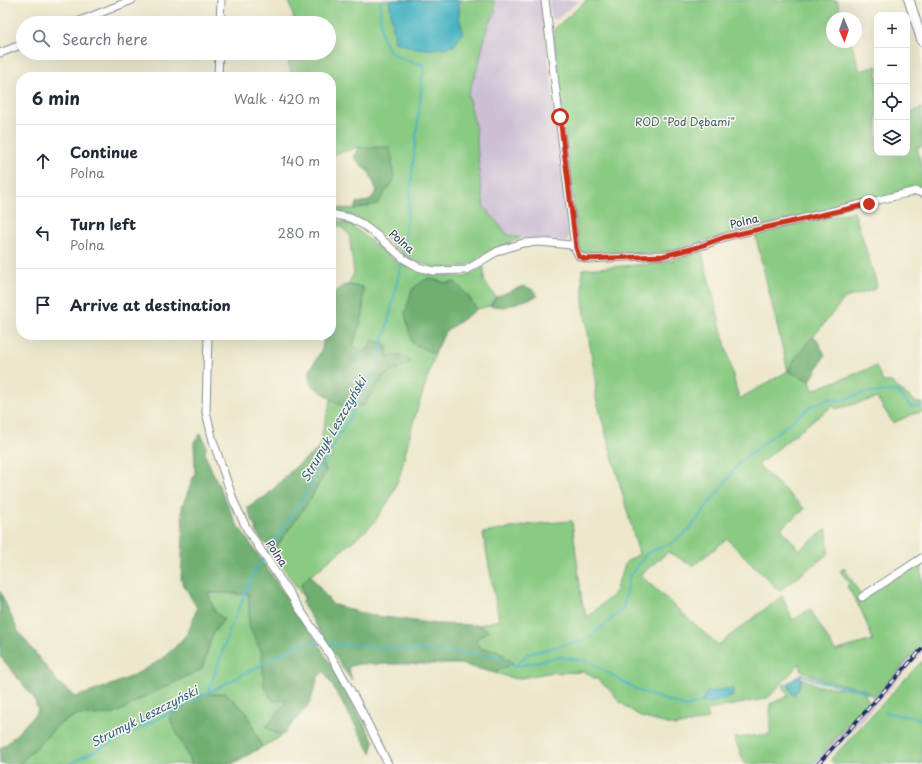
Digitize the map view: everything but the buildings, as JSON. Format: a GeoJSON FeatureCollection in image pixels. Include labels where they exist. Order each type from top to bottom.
{"type":"FeatureCollection","features":[{"type":"Feature","properties":{"kind":"street"},"geometry":{"type":"LineString","coordinates":[[93,16],[132,0]]}},
{"type":"Feature","properties":{"kind":"street"},"geometry":{"type":"LineString","coordinates":[[220,16],[221,0]]}},
{"type":"Feature","properties":{"kind":"street"},"geometry":{"type":"LineString","coordinates":[[545,0],[576,248]]}},
{"type":"Feature","properties":{"kind":"street"},"geometry":{"type":"LineString","coordinates":[[909,0],[922,41]]}},
{"type":"Feature","properties":{"kind":"street"},"geometry":{"type":"LineString","coordinates":[[0,53],[16,47]]}},
{"type":"Feature","properties":{"kind":"street"},"geometry":{"type":"LineString","coordinates":[[218,72],[219,60]]}},
{"type":"Feature","properties":{"kind":"street","name":"Polna"},"geometry":{"type":"LineString","coordinates":[[336,215],[350,218],[362,224],[412,264],[430,271],[460,271],[469,269],[498,252],[523,243],[571,245],[576,248],[579,256],[588,260],[663,256],[698,247],[725,237],[916,191],[922,193]]}},
{"type":"Feature","properties":{"kind":"street","name":"Polna"},"geometry":{"type":"LineString","coordinates":[[208,340],[206,404],[208,426],[234,502],[247,529],[323,643],[358,704],[388,764]]}},
{"type":"Feature","properties":{"kind":"street"},"geometry":{"type":"LineString","coordinates":[[862,597],[922,558]]}},
{"type":"Feature","properties":{"kind":"shaded area"},"geometry":{"type":"Polygon","coordinates":[[[494,0],[542,0],[569,238],[566,242],[521,238],[508,235],[484,207],[480,182],[476,130],[468,95],[478,66],[487,25],[495,14],[494,0]]]}},
{"type":"Feature","properties":{"kind":"shaded area"},"geometry":{"type":"Polygon","coordinates":[[[549,0],[580,0],[557,19],[551,19],[549,0]]]}},
{"type":"Feature","properties":{"kind":"shaded area"},"geometry":{"type":"Polygon","coordinates":[[[922,644],[922,653],[822,764],[813,764],[922,644]]]}},
{"type":"Feature","properties":{"kind":"green space"},"geometry":{"type":"Polygon","coordinates":[[[289,0],[494,0],[495,14],[488,24],[478,66],[468,95],[476,130],[480,182],[484,207],[508,235],[521,238],[490,251],[465,266],[444,268],[429,266],[405,254],[357,218],[336,212],[336,208],[355,209],[377,204],[394,180],[359,147],[336,154],[336,72],[291,72],[288,61],[336,60],[336,16],[293,16],[289,0]]]}},
{"type":"Feature","properties":{"kind":"green space","name":"ROD \"Pod Dębami\""},"geometry":{"type":"Polygon","coordinates":[[[587,0],[837,0],[841,12],[826,12],[826,48],[853,48],[860,71],[874,67],[874,156],[910,156],[910,113],[922,108],[922,147],[917,148],[922,168],[922,189],[749,229],[661,253],[591,256],[581,252],[577,233],[553,30],[587,0]]]}},
{"type":"Feature","properties":{"kind":"green space"},"geometry":{"type":"Polygon","coordinates":[[[359,147],[389,147],[392,157],[394,180],[377,204],[355,209],[357,203],[369,201],[377,191],[370,174],[354,158],[359,147]]]}},
{"type":"Feature","properties":{"kind":"green space"},"geometry":{"type":"Polygon","coordinates":[[[854,211],[877,285],[873,290],[845,298],[795,359],[788,371],[755,234],[854,211]]]}},
{"type":"Feature","properties":{"kind":"green space"},"geometry":{"type":"Polygon","coordinates":[[[336,220],[350,224],[398,263],[435,275],[463,277],[484,267],[484,281],[496,297],[490,306],[477,309],[465,292],[454,282],[446,283],[428,278],[412,343],[435,354],[412,426],[400,475],[390,499],[372,525],[301,584],[306,601],[273,552],[311,498],[326,471],[318,449],[331,399],[340,405],[363,406],[385,375],[411,362],[387,357],[387,345],[373,340],[365,352],[353,346],[363,314],[363,287],[348,285],[354,273],[349,234],[341,227],[336,226],[336,220]]]}},
{"type":"Feature","properties":{"kind":"green space"},"geometry":{"type":"Polygon","coordinates":[[[702,252],[739,399],[788,371],[810,381],[813,390],[876,366],[883,382],[891,382],[917,403],[922,403],[922,412],[913,414],[893,423],[877,398],[836,409],[833,406],[803,428],[758,465],[805,509],[781,528],[799,550],[827,529],[828,554],[779,591],[727,539],[693,566],[668,552],[640,575],[718,645],[782,596],[793,620],[810,609],[835,651],[873,640],[862,612],[847,586],[850,584],[840,571],[844,568],[862,597],[922,557],[922,644],[874,698],[864,689],[822,680],[801,670],[800,663],[770,696],[765,699],[707,710],[709,719],[675,726],[641,717],[621,703],[609,689],[598,680],[584,672],[547,673],[516,679],[495,673],[513,663],[497,650],[481,649],[475,640],[489,631],[478,625],[499,620],[483,533],[534,524],[572,521],[582,602],[587,617],[614,594],[626,562],[639,554],[595,394],[596,385],[583,301],[582,269],[663,263],[702,252]]]}},
{"type":"Feature","properties":{"kind":"green space"},"geometry":{"type":"Polygon","coordinates":[[[428,278],[446,283],[455,282],[465,292],[477,309],[445,332],[435,354],[412,343],[405,314],[412,289],[428,278]]]}},
{"type":"Feature","properties":{"kind":"green space"},"geometry":{"type":"Polygon","coordinates":[[[344,285],[363,287],[363,314],[353,346],[365,352],[373,340],[387,345],[387,357],[402,354],[411,362],[385,375],[363,406],[340,405],[310,384],[310,370],[322,349],[323,340],[336,340],[336,291],[344,285]]]}},
{"type":"Feature","properties":{"kind":"green space"},"geometry":{"type":"Polygon","coordinates":[[[523,286],[532,289],[538,296],[505,307],[490,306],[496,297],[523,286]]]}},
{"type":"Feature","properties":{"kind":"green space"},"geometry":{"type":"Polygon","coordinates":[[[811,338],[816,338],[825,355],[810,381],[788,371],[811,338]]]}},
{"type":"Feature","properties":{"kind":"green space"},"geometry":{"type":"Polygon","coordinates":[[[201,433],[206,446],[205,455],[235,521],[304,620],[338,677],[374,742],[371,753],[324,671],[318,677],[310,703],[282,736],[266,727],[288,700],[273,701],[264,686],[262,653],[249,626],[249,594],[208,593],[215,612],[224,619],[213,633],[202,669],[146,696],[115,714],[76,715],[58,725],[20,764],[0,764],[0,749],[10,741],[38,711],[34,698],[0,656],[0,591],[18,631],[58,682],[75,697],[121,681],[149,667],[174,648],[187,633],[197,608],[181,580],[183,536],[182,507],[195,473],[194,442],[201,433]]]}},
{"type":"Feature","properties":{"kind":"green space"},"geometry":{"type":"Polygon","coordinates":[[[318,449],[326,471],[311,498],[273,552],[259,537],[247,507],[266,496],[292,470],[318,449]]]}},
{"type":"Feature","properties":{"kind":"green space"},"geometry":{"type":"Polygon","coordinates":[[[310,575],[332,604],[368,615],[438,624],[478,625],[489,631],[475,640],[481,649],[497,650],[513,663],[495,673],[461,664],[359,664],[348,667],[352,680],[344,670],[301,601],[305,599],[301,584],[310,575]]]}},
{"type":"Feature","properties":{"kind":"green space"},"geometry":{"type":"Polygon","coordinates":[[[208,593],[249,594],[249,626],[262,653],[264,686],[288,700],[267,727],[282,736],[262,747],[247,713],[226,693],[200,695],[169,717],[192,764],[20,764],[58,725],[76,715],[115,714],[146,696],[202,669],[213,633],[224,619],[215,612],[208,593]]]}},
{"type":"Feature","properties":{"kind":"green space"},"geometry":{"type":"Polygon","coordinates":[[[922,661],[922,764],[834,764],[831,759],[922,661]]]}},
{"type":"Feature","properties":{"kind":"green space"},"geometry":{"type":"Polygon","coordinates":[[[802,678],[819,686],[862,690],[869,701],[813,764],[745,764],[734,738],[770,734],[770,704],[788,696],[783,685],[788,683],[792,694],[801,684],[802,678]]]}},
{"type":"Feature","properties":{"kind":"green space"},"geometry":{"type":"Polygon","coordinates":[[[226,693],[247,713],[262,747],[232,764],[192,764],[169,717],[200,695],[226,693]]]}},
{"type":"Feature","properties":{"kind":"water"},"geometry":{"type":"Polygon","coordinates":[[[389,0],[459,0],[459,17],[463,32],[454,46],[446,48],[424,49],[395,42],[389,0]]]}},
{"type":"Feature","properties":{"kind":"water"},"geometry":{"type":"Polygon","coordinates":[[[801,674],[801,684],[794,695],[792,694],[788,683],[801,674]]]}},
{"type":"Feature","properties":{"kind":"water"},"geometry":{"type":"Polygon","coordinates":[[[734,688],[732,697],[707,704],[701,702],[707,692],[734,688]]]}},
{"type":"Feature","properties":{"kind":"waterway","name":"Strumyk Leszczyński"},"geometry":{"type":"LineString","coordinates":[[380,0],[382,36],[385,44],[390,51],[398,57],[424,65],[403,255]]}},
{"type":"Feature","properties":{"kind":"waterway","name":"Strumyk Leszczyński"},"geometry":{"type":"LineString","coordinates":[[69,764],[208,693],[231,626],[253,575],[302,500],[374,375],[386,331],[402,260]]}},
{"type":"Feature","properties":{"kind":"waterway"},"geometry":{"type":"LineString","coordinates":[[514,667],[527,654],[588,639],[623,609],[629,577],[647,553],[670,544],[689,530],[742,460],[813,405],[831,398],[840,401],[864,393],[897,391],[911,407],[922,406]]}},
{"type":"Feature","properties":{"kind":"waterway"},"geometry":{"type":"LineString","coordinates":[[208,693],[304,642],[319,643]]}},
{"type":"Feature","properties":{"kind":"waterway"},"geometry":{"type":"LineString","coordinates":[[325,643],[497,656],[514,667],[558,657],[588,661],[639,691],[686,707],[701,702]]}},
{"type":"Feature","properties":{"kind":"waterway"},"geometry":{"type":"LineString","coordinates":[[801,674],[821,682],[862,690],[868,694]]}},
{"type":"Feature","properties":{"kind":"waterway"},"geometry":{"type":"LineString","coordinates":[[885,711],[888,713],[922,719]]}},
{"type":"Feature","properties":{"kind":"railway"},"geometry":{"type":"LineString","coordinates":[[818,764],[922,649]]}},
{"type":"Feature","properties":{"kind":"route"},"geometry":{"type":"LineString","coordinates":[[560,117],[576,248],[579,256],[585,259],[593,260],[663,256],[698,247],[725,237],[869,204]]}}]}
